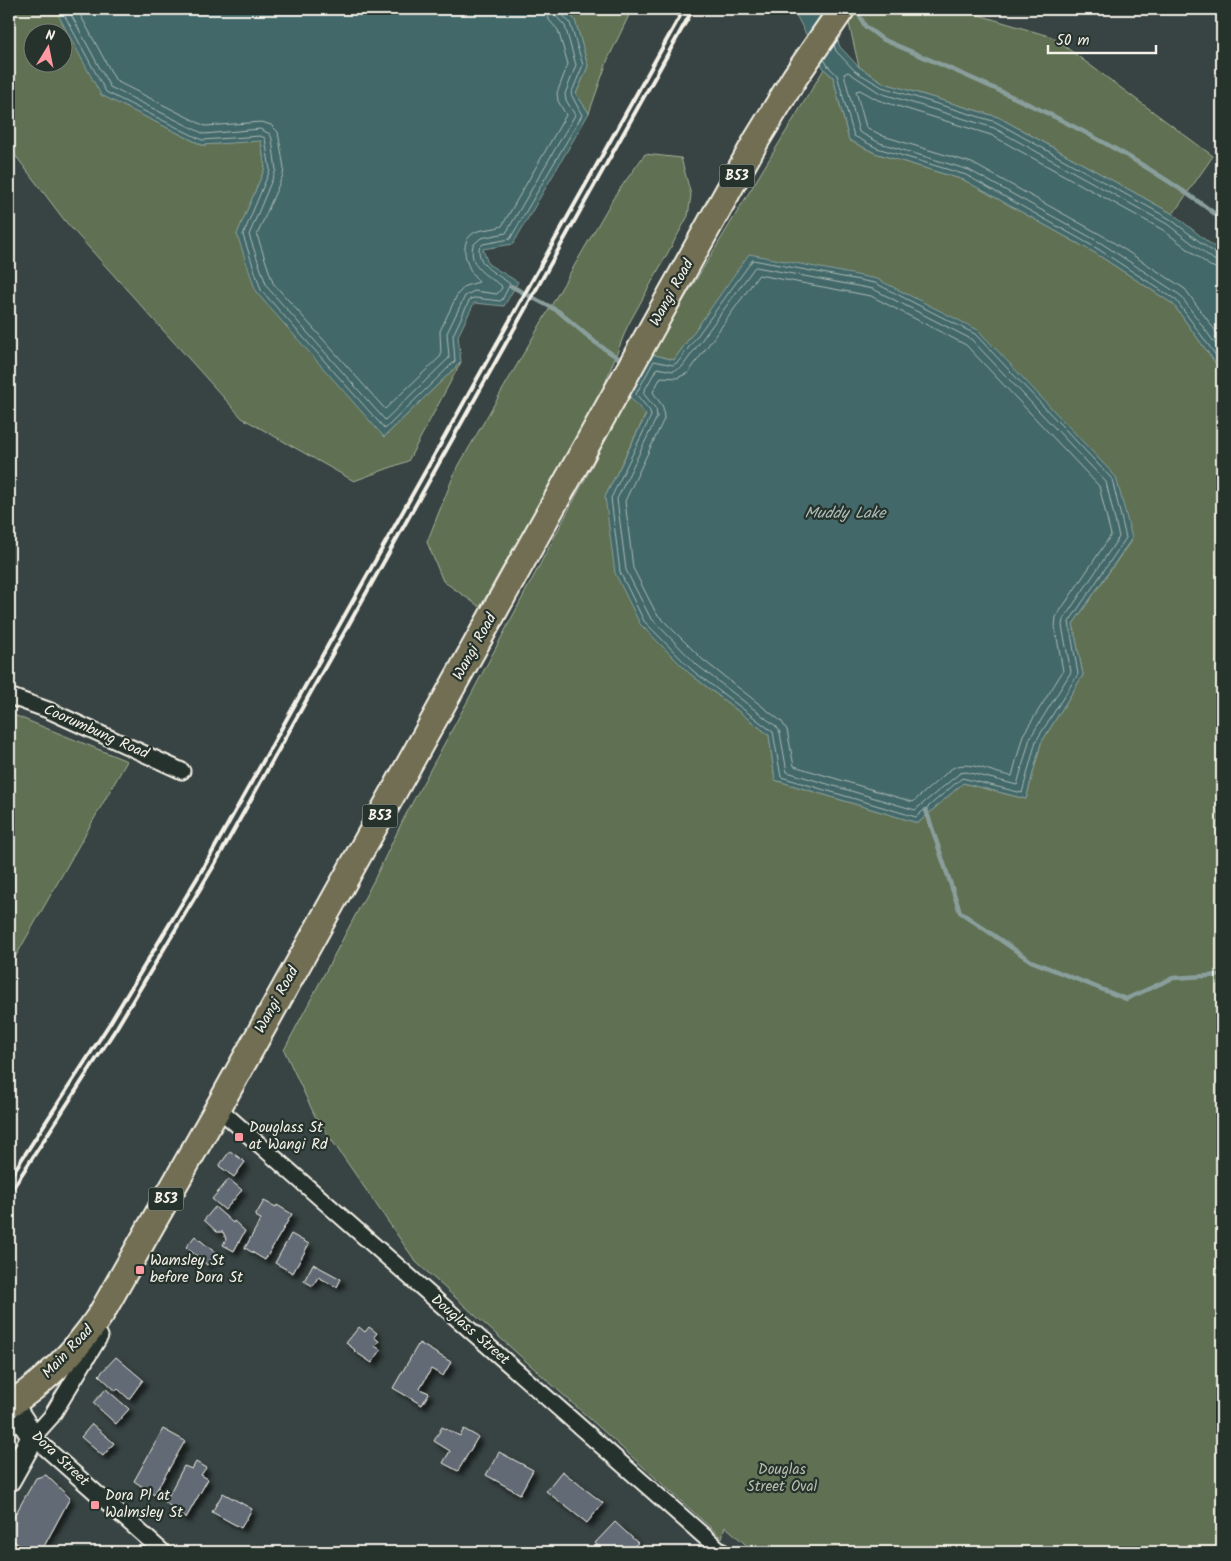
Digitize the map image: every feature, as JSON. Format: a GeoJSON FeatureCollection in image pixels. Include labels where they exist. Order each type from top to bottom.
{"type":"FeatureCollection","features":[{"type":"Feature","properties":{"kind":"main road","name":"Wangi Road"},"geometry":{"type":"LineString","coordinates":[[9,1399],[115,1290],[682,277],[756,141],[795,77],[842,9]]}},
{"type":"Feature","properties":{"kind":"street","name":"Coorumbung Road"},"geometry":{"type":"LineString","coordinates":[[9,696],[56,713],[182,771]]}},
{"type":"Feature","properties":{"kind":"street","name":"Douglass Street"},"geometry":{"type":"LineString","coordinates":[[218,1108],[722,1552]]}},
{"type":"Feature","properties":{"kind":"street"},"geometry":{"type":"LineString","coordinates":[[9,1480],[33,1437],[51,1417],[100,1336]]}},
{"type":"Feature","properties":{"kind":"street","name":"Dora Street"},"geometry":{"type":"LineString","coordinates":[[9,1399],[33,1437],[163,1552]]}},
{"type":"Feature","properties":{"kind":"green space"},"geometry":{"type":"Polygon","coordinates":[[[9,9],[55,9],[62,22],[22,22],[22,72],[72,72],[72,40],[102,95],[202,145],[261,140],[265,168],[237,235],[384,437],[461,362],[408,461],[354,481],[242,418],[65,221],[9,147],[9,9]]]}},
{"type":"Feature","properties":{"kind":"green space"},"geometry":{"type":"Polygon","coordinates":[[[564,9],[632,9],[608,59],[589,113],[576,94],[588,66],[575,20],[564,9]]]}},
{"type":"Feature","properties":{"kind":"green space"},"geometry":{"type":"Polygon","coordinates":[[[856,9],[959,9],[1052,37],[1213,156],[1173,214],[998,117],[884,83],[859,67],[848,19],[856,9]]]}},
{"type":"Feature","properties":{"kind":"green space","name":"Douglas Street Oval"},"geometry":{"type":"Polygon","coordinates":[[[824,69],[833,77],[849,140],[875,153],[964,180],[1095,253],[1173,304],[1222,372],[1222,1552],[754,1552],[725,1526],[722,1538],[416,1262],[315,1116],[284,1050],[374,880],[404,818],[629,396],[646,414],[605,497],[689,673],[769,735],[775,780],[918,823],[963,783],[1026,799],[1041,743],[1083,675],[1073,624],[1132,539],[750,254],[674,360],[651,354],[824,69]]]}},
{"type":"Feature","properties":{"kind":"green space"},"geometry":{"type":"Polygon","coordinates":[[[645,154],[681,158],[691,195],[688,216],[627,327],[602,391],[480,607],[443,581],[427,542],[455,472],[614,197],[645,154]]]}},
{"type":"Feature","properties":{"kind":"green space"},"geometry":{"type":"Polygon","coordinates":[[[9,713],[127,761],[9,968],[9,713]]]}},
{"type":"Feature","properties":{"kind":"water"},"geometry":{"type":"Polygon","coordinates":[[[55,9],[564,9],[575,20],[588,66],[576,94],[589,113],[513,244],[483,249],[488,264],[518,282],[504,306],[474,303],[458,336],[461,362],[384,437],[256,292],[237,234],[265,168],[261,141],[202,145],[101,95],[72,41],[72,22],[62,22],[55,9]]]}},
{"type":"Feature","properties":{"kind":"water"},"geometry":{"type":"Polygon","coordinates":[[[793,9],[826,9],[840,47],[859,67],[884,83],[998,117],[1173,214],[1222,253],[1222,372],[1173,304],[1095,253],[964,180],[875,153],[849,140],[833,77],[824,69],[793,9]]]}},
{"type":"Feature","properties":{"kind":"water","name":"Muddy Lake"},"geometry":{"type":"Polygon","coordinates":[[[749,254],[877,279],[978,330],[1116,477],[1132,538],[1073,624],[1083,675],[1041,743],[1026,799],[963,783],[918,823],[775,780],[769,735],[689,673],[640,624],[615,573],[605,497],[646,415],[629,396],[651,354],[674,360],[749,254]]]}},
{"type":"Feature","properties":{"kind":"building"},"geometry":{"type":"Polygon","coordinates":[[[230,1151],[245,1162],[234,1177],[219,1166],[230,1151]]]}},
{"type":"Feature","properties":{"kind":"building"},"geometry":{"type":"Polygon","coordinates":[[[229,1179],[242,1190],[225,1210],[212,1199],[229,1179]]]}},
{"type":"Feature","properties":{"kind":"building"},"geometry":{"type":"Polygon","coordinates":[[[264,1201],[276,1207],[277,1205],[292,1214],[265,1260],[245,1248],[261,1219],[255,1216],[264,1201]]]}},
{"type":"Feature","properties":{"kind":"building"},"geometry":{"type":"Polygon","coordinates":[[[215,1207],[245,1231],[234,1251],[223,1245],[226,1239],[223,1232],[217,1232],[204,1220],[215,1207]]]}},
{"type":"Feature","properties":{"kind":"building"},"geometry":{"type":"Polygon","coordinates":[[[291,1234],[309,1244],[293,1273],[275,1263],[291,1234]]]}},
{"type":"Feature","properties":{"kind":"building"},"geometry":{"type":"Polygon","coordinates":[[[195,1236],[217,1254],[207,1265],[186,1247],[195,1236]]]}},
{"type":"Feature","properties":{"kind":"building"},"geometry":{"type":"Polygon","coordinates":[[[313,1264],[341,1279],[337,1287],[318,1277],[313,1286],[304,1281],[313,1264]]]}},
{"type":"Feature","properties":{"kind":"building"},"geometry":{"type":"Polygon","coordinates":[[[359,1327],[365,1332],[369,1327],[377,1333],[374,1337],[379,1341],[375,1346],[381,1350],[372,1363],[346,1343],[359,1327]]]}},
{"type":"Feature","properties":{"kind":"building"},"geometry":{"type":"Polygon","coordinates":[[[419,1343],[451,1362],[443,1376],[431,1369],[420,1389],[429,1393],[422,1405],[393,1388],[419,1343]]]}},
{"type":"Feature","properties":{"kind":"building"},"geometry":{"type":"Polygon","coordinates":[[[116,1357],[143,1380],[129,1399],[118,1389],[116,1391],[99,1375],[116,1357]]]}},
{"type":"Feature","properties":{"kind":"building"},"geometry":{"type":"Polygon","coordinates":[[[106,1389],[129,1409],[116,1424],[93,1403],[106,1389]]]}},
{"type":"Feature","properties":{"kind":"building"},"geometry":{"type":"Polygon","coordinates":[[[92,1424],[114,1443],[103,1456],[81,1437],[92,1424]]]}},
{"type":"Feature","properties":{"kind":"building"},"geometry":{"type":"Polygon","coordinates":[[[442,1427],[460,1436],[464,1429],[478,1437],[458,1471],[443,1463],[450,1451],[434,1441],[442,1427]]]}},
{"type":"Feature","properties":{"kind":"building"},"geometry":{"type":"Polygon","coordinates":[[[163,1429],[185,1441],[154,1495],[134,1481],[163,1429]]]}},
{"type":"Feature","properties":{"kind":"building"},"geometry":{"type":"Polygon","coordinates":[[[499,1452],[533,1470],[520,1494],[486,1475],[499,1452]]]}},
{"type":"Feature","properties":{"kind":"building"},"geometry":{"type":"Polygon","coordinates":[[[196,1462],[206,1468],[201,1475],[208,1479],[186,1518],[173,1512],[174,1509],[165,1502],[184,1466],[192,1469],[196,1462]]]}},
{"type":"Feature","properties":{"kind":"building"},"geometry":{"type":"Polygon","coordinates":[[[562,1471],[603,1503],[587,1523],[546,1491],[562,1471]]]}},
{"type":"Feature","properties":{"kind":"building"},"geometry":{"type":"Polygon","coordinates":[[[46,1475],[70,1498],[41,1552],[27,1552],[9,1537],[9,1525],[36,1478],[46,1475]]]}},
{"type":"Feature","properties":{"kind":"building"},"geometry":{"type":"Polygon","coordinates":[[[223,1493],[252,1509],[241,1528],[212,1512],[223,1493]]]}},
{"type":"Feature","properties":{"kind":"building"},"geometry":{"type":"Polygon","coordinates":[[[615,1522],[638,1543],[633,1547],[639,1552],[602,1552],[603,1550],[595,1543],[615,1522]]]}},
{"type":"Feature","properties":{"kind":"building"},"geometry":{"type":"Polygon","coordinates":[[[9,1537],[24,1550],[23,1552],[9,1552],[9,1537]]]}},
{"type":"Feature","properties":{"kind":"waterway"},"geometry":{"type":"LineString","coordinates":[[856,9],[865,26],[882,39],[1015,98],[1100,141],[1142,164],[1222,219]]}},
{"type":"Feature","properties":{"kind":"waterway"},"geometry":{"type":"LineString","coordinates":[[511,286],[558,311],[596,343],[624,362]]}},
{"type":"Feature","properties":{"kind":"waterway"},"geometry":{"type":"LineString","coordinates":[[926,810],[960,912],[1031,961],[1126,999],[1173,978],[1222,975]]}},
{"type":"Feature","properties":{"kind":"railway"},"geometry":{"type":"LineString","coordinates":[[9,1179],[110,1023],[205,865],[684,9]]}},
{"type":"Feature","properties":{"kind":"railway"},"geometry":{"type":"LineString","coordinates":[[9,1194],[117,1027],[212,869],[693,9]]}},
{"type":"Feature","properties":{"kind":"place","name":"Douglass St at Wangi Rd"},"geometry":{"type":"Point","coordinates":[239,1137]}},
{"type":"Feature","properties":{"kind":"place","name":"Wamsley St before Dora St"},"geometry":{"type":"Point","coordinates":[140,1270]}},
{"type":"Feature","properties":{"kind":"place","name":"Dora Pl at Walmsley St"},"geometry":{"type":"Point","coordinates":[95,1505]}}]}
